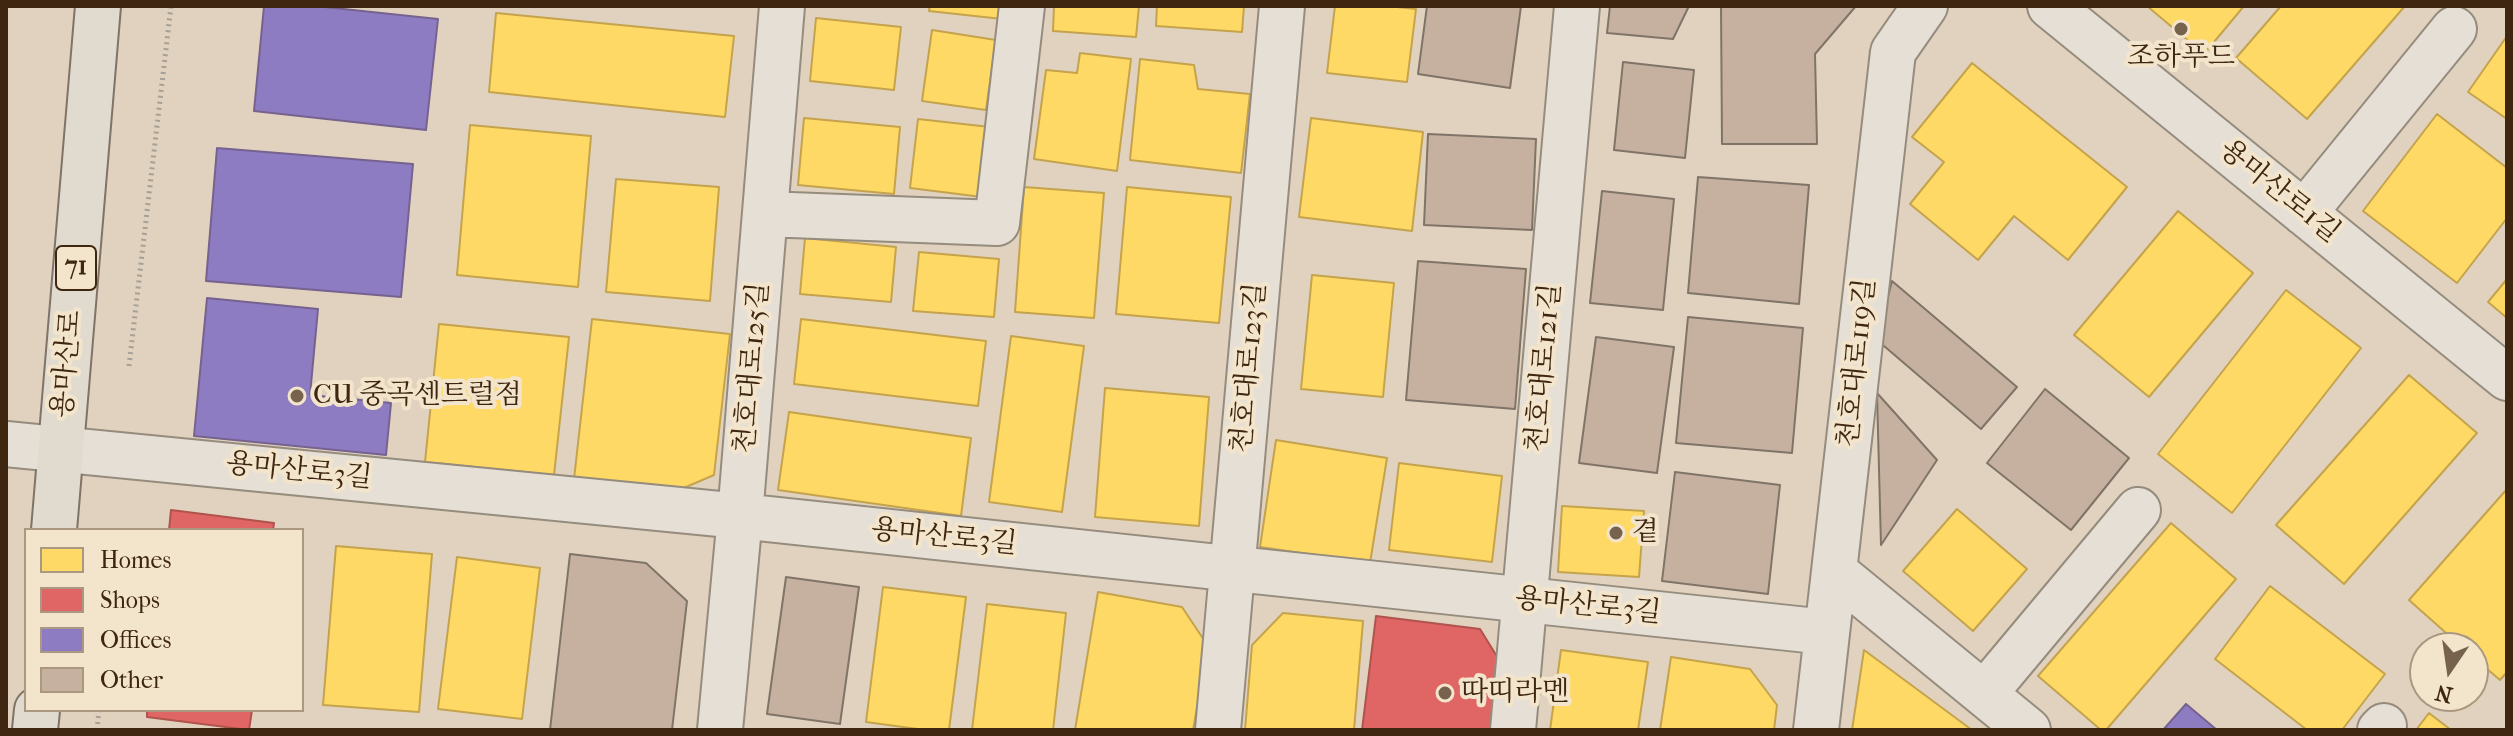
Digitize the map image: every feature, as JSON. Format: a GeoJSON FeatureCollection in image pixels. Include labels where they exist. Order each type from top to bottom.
{"type":"FeatureCollection","features":[{"type":"Feature","properties":{"kind":"main road","name":"용마산로"},"geometry":{"type":"LineString","coordinates":[[54,528],[98,6]]}},
{"type":"Feature","properties":{"kind":"street","name":"천호대로125길"},"geometry":{"type":"LineString","coordinates":[[720,730],[782,6]]}},
{"type":"Feature","properties":{"kind":"street"},"geometry":{"type":"LineString","coordinates":[[765,214],[997,223],[1022,6]]}},
{"type":"Feature","properties":{"kind":"street","name":"천호대로123길"},"geometry":{"type":"LineString","coordinates":[[1218,730],[1282,6]]}},
{"type":"Feature","properties":{"kind":"street","name":"천호대로121길"},"geometry":{"type":"LineString","coordinates":[[1513,730],[1577,6]]}},
{"type":"Feature","properties":{"kind":"street","name":"천호대로119길"},"geometry":{"type":"LineString","coordinates":[[1816,730],[1893,52],[1925,6]]}},
{"type":"Feature","properties":{"kind":"street","name":"용마산로1길"},"geometry":{"type":"LineString","coordinates":[[2050,6],[2507,378]]}},
{"type":"Feature","properties":{"kind":"street"},"geometry":{"type":"LineString","coordinates":[[2304,213],[2454,29]]}},
{"type":"Feature","properties":{"kind":"street","name":"용마산로3길"},"geometry":{"type":"LineString","coordinates":[[6,444],[740,516],[1826,632]]}},
{"type":"Feature","properties":{"kind":"street"},"geometry":{"type":"LineString","coordinates":[[1984,694],[2138,510]]}},
{"type":"Feature","properties":{"kind":"street"},"geometry":{"type":"LineString","coordinates":[[1835,572],[2028,730]]}},
{"type":"Feature","properties":{"kind":"path"},"geometry":{"type":"LineString","coordinates":[[119,455],[171,6]]}},
{"type":"Feature","properties":{"kind":"building: Homes"},"geometry":{"type":"Polygon","coordinates":[[[930,6],[1003,6],[1002,19],[929,11],[930,6]]]}},
{"type":"Feature","properties":{"kind":"building: Homes"},"geometry":{"type":"Polygon","coordinates":[[[1054,6],[1139,6],[1136,37],[1053,31],[1054,6]]]}},
{"type":"Feature","properties":{"kind":"building: Homes"},"geometry":{"type":"Polygon","coordinates":[[[1157,6],[1244,6],[1242,32],[1156,26],[1157,6]]]}},
{"type":"Feature","properties":{"kind":"building: Homes"},"geometry":{"type":"Polygon","coordinates":[[[1335,6],[1416,9],[1407,82],[1327,73],[1335,6]]]}},
{"type":"Feature","properties":{"kind":"building: Homes"},"geometry":{"type":"Polygon","coordinates":[[[2147,6],[2244,6],[2204,54],[2147,6]]]}},
{"type":"Feature","properties":{"kind":"building: Homes"},"geometry":{"type":"Polygon","coordinates":[[[2281,6],[2405,6],[2307,119],[2236,58],[2281,6]]]}},
{"type":"Feature","properties":{"kind":"building: Homes"},"geometry":{"type":"Polygon","coordinates":[[[496,13],[734,36],[725,117],[489,92],[496,13]]]}},
{"type":"Feature","properties":{"kind":"building: Homes"},"geometry":{"type":"Polygon","coordinates":[[[816,18],[901,27],[894,90],[810,81],[816,18]]]}},
{"type":"Feature","properties":{"kind":"building: Homes"},"geometry":{"type":"Polygon","coordinates":[[[932,30],[996,40],[986,110],[922,101],[932,30]]]}},
{"type":"Feature","properties":{"kind":"building: Homes"},"geometry":{"type":"Polygon","coordinates":[[[2507,36],[2507,119],[2468,92],[2507,36]]]}},
{"type":"Feature","properties":{"kind":"building: Homes"},"geometry":{"type":"Polygon","coordinates":[[[1080,53],[1131,59],[1117,171],[1034,159],[1046,70],[1077,73],[1080,53]]]}},
{"type":"Feature","properties":{"kind":"building: Homes"},"geometry":{"type":"Polygon","coordinates":[[[1140,59],[1194,65],[1198,89],[1250,94],[1241,173],[1130,160],[1140,59]]]}},
{"type":"Feature","properties":{"kind":"building: Homes"},"geometry":{"type":"Polygon","coordinates":[[[1972,63],[2127,187],[2068,260],[2014,216],[1978,260],[1910,204],[1944,162],[1912,137],[1972,63]]]}},
{"type":"Feature","properties":{"kind":"building: Homes"},"geometry":{"type":"Polygon","coordinates":[[[2437,114],[2507,168],[2507,218],[2457,283],[2363,211],[2437,114]]]}},
{"type":"Feature","properties":{"kind":"building: Homes"},"geometry":{"type":"Polygon","coordinates":[[[804,118],[900,127],[894,194],[798,185],[804,118]]]}},
{"type":"Feature","properties":{"kind":"building: Homes"},"geometry":{"type":"Polygon","coordinates":[[[1311,118],[1423,132],[1412,231],[1299,217],[1311,118]]]}},
{"type":"Feature","properties":{"kind":"building: Homes"},"geometry":{"type":"Polygon","coordinates":[[[918,119],[990,127],[982,197],[910,188],[918,119]]]}},
{"type":"Feature","properties":{"kind":"building: Homes"},"geometry":{"type":"Polygon","coordinates":[[[470,125],[591,136],[578,287],[457,275],[470,125]]]}},
{"type":"Feature","properties":{"kind":"building: Homes"},"geometry":{"type":"Polygon","coordinates":[[[616,179],[719,187],[710,301],[606,292],[616,179]]]}},
{"type":"Feature","properties":{"kind":"building: Homes"},"geometry":{"type":"Polygon","coordinates":[[[1024,187],[1104,193],[1094,318],[1015,312],[1024,187]]]}},
{"type":"Feature","properties":{"kind":"building: Homes"},"geometry":{"type":"Polygon","coordinates":[[[1127,187],[1231,197],[1219,323],[1116,314],[1127,187]]]}},
{"type":"Feature","properties":{"kind":"building: Homes"},"geometry":{"type":"Polygon","coordinates":[[[2178,211],[2253,273],[2149,397],[2074,335],[2178,211]]]}},
{"type":"Feature","properties":{"kind":"building: Homes"},"geometry":{"type":"Polygon","coordinates":[[[805,238],[896,247],[891,302],[800,294],[805,238]]]}},
{"type":"Feature","properties":{"kind":"building: Homes"},"geometry":{"type":"Polygon","coordinates":[[[919,252],[999,259],[994,317],[913,311],[919,252]]]}},
{"type":"Feature","properties":{"kind":"building: Homes"},"geometry":{"type":"Polygon","coordinates":[[[1312,275],[1394,283],[1383,397],[1301,389],[1312,275]]]}},
{"type":"Feature","properties":{"kind":"building: Homes"},"geometry":{"type":"Polygon","coordinates":[[[2507,279],[2507,318],[2488,302],[2507,279]]]}},
{"type":"Feature","properties":{"kind":"building: Homes"},"geometry":{"type":"Polygon","coordinates":[[[2286,290],[2361,348],[2232,513],[2158,454],[2286,290]]]}},
{"type":"Feature","properties":{"kind":"building: Homes"},"geometry":{"type":"Polygon","coordinates":[[[592,319],[730,334],[714,475],[679,490],[574,479],[592,319]]]}},
{"type":"Feature","properties":{"kind":"building: Homes"},"geometry":{"type":"Polygon","coordinates":[[[801,319],[986,341],[978,406],[794,384],[801,319]]]}},
{"type":"Feature","properties":{"kind":"building: Homes"},"geometry":{"type":"Polygon","coordinates":[[[439,324],[569,337],[554,475],[425,462],[439,324]]]}},
{"type":"Feature","properties":{"kind":"building: Homes"},"geometry":{"type":"Polygon","coordinates":[[[1011,336],[1084,346],[1062,512],[989,502],[1011,336]]]}},
{"type":"Feature","properties":{"kind":"building: Homes"},"geometry":{"type":"Polygon","coordinates":[[[2409,375],[2477,433],[2344,584],[2276,525],[2409,375]]]}},
{"type":"Feature","properties":{"kind":"building: Homes"},"geometry":{"type":"Polygon","coordinates":[[[1105,388],[1209,397],[1199,526],[1095,517],[1105,388]]]}},
{"type":"Feature","properties":{"kind":"building: Homes"},"geometry":{"type":"Polygon","coordinates":[[[789,412],[971,438],[961,516],[778,490],[789,412]]]}},
{"type":"Feature","properties":{"kind":"building: Homes"},"geometry":{"type":"Polygon","coordinates":[[[1276,440],[1387,458],[1370,563],[1260,547],[1276,440]]]}},
{"type":"Feature","properties":{"kind":"building: Homes"},"geometry":{"type":"Polygon","coordinates":[[[1399,463],[1502,476],[1492,562],[1389,550],[1399,463]]]}},
{"type":"Feature","properties":{"kind":"building: Homes"},"geometry":{"type":"Polygon","coordinates":[[[2507,489],[2507,672],[2500,680],[2489,671],[2489,632],[2445,632],[2409,600],[2507,489]]]}},
{"type":"Feature","properties":{"kind":"building: Homes"},"geometry":{"type":"Polygon","coordinates":[[[1562,506],[1644,511],[1639,577],[1558,572],[1562,506]]]}},
{"type":"Feature","properties":{"kind":"building: Homes"},"geometry":{"type":"Polygon","coordinates":[[[1957,509],[2027,569],[1973,631],[1903,571],[1957,509]]]}},
{"type":"Feature","properties":{"kind":"building: Homes"},"geometry":{"type":"Polygon","coordinates":[[[2171,523],[2236,579],[2106,730],[2101,730],[2038,676],[2171,523]]]}},
{"type":"Feature","properties":{"kind":"building: Homes"},"geometry":{"type":"Polygon","coordinates":[[[336,546],[432,554],[419,712],[323,705],[336,546]]]}},
{"type":"Feature","properties":{"kind":"building: Homes"},"geometry":{"type":"Polygon","coordinates":[[[457,557],[540,568],[522,719],[438,709],[457,557]]]}},
{"type":"Feature","properties":{"kind":"building: Homes"},"geometry":{"type":"Polygon","coordinates":[[[2270,586],[2385,674],[2342,730],[2307,730],[2215,659],[2270,586]]]}},
{"type":"Feature","properties":{"kind":"building: Homes"},"geometry":{"type":"Polygon","coordinates":[[[883,587],[966,597],[949,730],[866,722],[883,587]]]}},
{"type":"Feature","properties":{"kind":"building: Homes"},"geometry":{"type":"Polygon","coordinates":[[[1098,592],[1182,607],[1208,646],[1193,730],[1075,730],[1098,592]]]}},
{"type":"Feature","properties":{"kind":"building: Homes"},"geometry":{"type":"Polygon","coordinates":[[[987,604],[1066,613],[1053,730],[972,730],[987,604]]]}},
{"type":"Feature","properties":{"kind":"building: Homes"},"geometry":{"type":"Polygon","coordinates":[[[1283,613],[1363,621],[1354,730],[1245,730],[1252,645],[1283,613]]]}},
{"type":"Feature","properties":{"kind":"building: Homes"},"geometry":{"type":"Polygon","coordinates":[[[1561,650],[1648,662],[1638,730],[1550,730],[1561,650]]]}},
{"type":"Feature","properties":{"kind":"building: Homes"},"geometry":{"type":"Polygon","coordinates":[[[1864,650],[1972,730],[1852,730],[1864,650]]]}},
{"type":"Feature","properties":{"kind":"building: Homes"},"geometry":{"type":"Polygon","coordinates":[[[1671,657],[1750,669],[1777,705],[1774,730],[1660,730],[1671,657]]]}},
{"type":"Feature","properties":{"kind":"building: Homes"},"geometry":{"type":"Polygon","coordinates":[[[2429,713],[2451,730],[2416,730],[2429,713]]]}},
{"type":"Feature","properties":{"kind":"building: Shops"},"geometry":{"type":"Polygon","coordinates":[[[171,510],[274,523],[273,528],[169,528],[171,510]]]}},
{"type":"Feature","properties":{"kind":"building: Shops"},"geometry":{"type":"Polygon","coordinates":[[[1376,616],[1480,629],[1501,663],[1493,730],[1362,730],[1376,616]]]}},
{"type":"Feature","properties":{"kind":"building: Shops"},"geometry":{"type":"Polygon","coordinates":[[[147,712],[252,712],[249,730],[147,717],[147,712]]]}},
{"type":"Feature","properties":{"kind":"building: Offices"},"geometry":{"type":"Polygon","coordinates":[[[264,6],[315,6],[438,19],[426,130],[254,111],[264,6]]]}},
{"type":"Feature","properties":{"kind":"building: Offices"},"geometry":{"type":"Polygon","coordinates":[[[217,148],[413,164],[401,297],[206,281],[217,148]]]}},
{"type":"Feature","properties":{"kind":"building: Offices"},"geometry":{"type":"Polygon","coordinates":[[[207,298],[318,309],[310,395],[391,403],[386,455],[194,436],[207,298]]]}},
{"type":"Feature","properties":{"kind":"building: Offices"},"geometry":{"type":"Polygon","coordinates":[[[2186,704],[2217,730],[2163,730],[2186,704]]]}},
{"type":"Feature","properties":{"kind":"building: Other"},"geometry":{"type":"Polygon","coordinates":[[[1427,6],[1521,6],[1510,88],[1418,74],[1427,6]]]}},
{"type":"Feature","properties":{"kind":"building: Other"},"geometry":{"type":"Polygon","coordinates":[[[1610,6],[1689,6],[1673,39],[1607,33],[1610,6]]]}},
{"type":"Feature","properties":{"kind":"building: Other"},"geometry":{"type":"Polygon","coordinates":[[[1721,6],[1856,6],[1815,54],[1817,144],[1722,144],[1721,6]]]}},
{"type":"Feature","properties":{"kind":"building: Other"},"geometry":{"type":"Polygon","coordinates":[[[1623,62],[1694,70],[1685,158],[1614,150],[1623,62]]]}},
{"type":"Feature","properties":{"kind":"building: Other"},"geometry":{"type":"Polygon","coordinates":[[[1428,134],[1536,139],[1532,230],[1424,225],[1428,134]]]}},
{"type":"Feature","properties":{"kind":"building: Other"},"geometry":{"type":"Polygon","coordinates":[[[1698,177],[1809,185],[1799,304],[1688,293],[1698,177]]]}},
{"type":"Feature","properties":{"kind":"building: Other"},"geometry":{"type":"Polygon","coordinates":[[[1602,191],[1674,199],[1663,310],[1590,303],[1602,191]]]}},
{"type":"Feature","properties":{"kind":"building: Other"},"geometry":{"type":"Polygon","coordinates":[[[1418,261],[1526,269],[1515,409],[1406,400],[1418,261]]]}},
{"type":"Feature","properties":{"kind":"building: Other"},"geometry":{"type":"Polygon","coordinates":[[[1892,281],[2017,387],[1981,429],[1877,340],[1892,281]]]}},
{"type":"Feature","properties":{"kind":"building: Other"},"geometry":{"type":"Polygon","coordinates":[[[1688,317],[1803,328],[1792,453],[1676,443],[1688,317]]]}},
{"type":"Feature","properties":{"kind":"building: Other"},"geometry":{"type":"Polygon","coordinates":[[[1596,337],[1674,347],[1657,473],[1579,463],[1596,337]]]}},
{"type":"Feature","properties":{"kind":"building: Other"},"geometry":{"type":"Polygon","coordinates":[[[2045,389],[2129,458],[2071,530],[1987,463],[2045,389]]]}},
{"type":"Feature","properties":{"kind":"building: Other"},"geometry":{"type":"Polygon","coordinates":[[[1877,393],[1937,460],[1881,545],[1877,393]]]}},
{"type":"Feature","properties":{"kind":"building: Other"},"geometry":{"type":"Polygon","coordinates":[[[1675,472],[1780,485],[1768,594],[1662,581],[1675,472]]]}},
{"type":"Feature","properties":{"kind":"building: Other"},"geometry":{"type":"Polygon","coordinates":[[[570,554],[646,563],[687,601],[672,730],[550,730],[570,554]]]}},
{"type":"Feature","properties":{"kind":"building: Other"},"geometry":{"type":"Polygon","coordinates":[[[786,577],[859,587],[840,724],[767,714],[786,577]]]}},
{"type":"Feature","properties":{"kind":"place","name":"조하푸드"},"geometry":{"type":"Point","coordinates":[2181,29]}},
{"type":"Feature","properties":{"kind":"place","name":"CU 중곡센트럴점"},"geometry":{"type":"Point","coordinates":[297,396]}},
{"type":"Feature","properties":{"kind":"place","name":"곁"},"geometry":{"type":"Point","coordinates":[1616,533]}},
{"type":"Feature","properties":{"kind":"place","name":"따띠라멘"},"geometry":{"type":"Point","coordinates":[1445,693]}}]}
